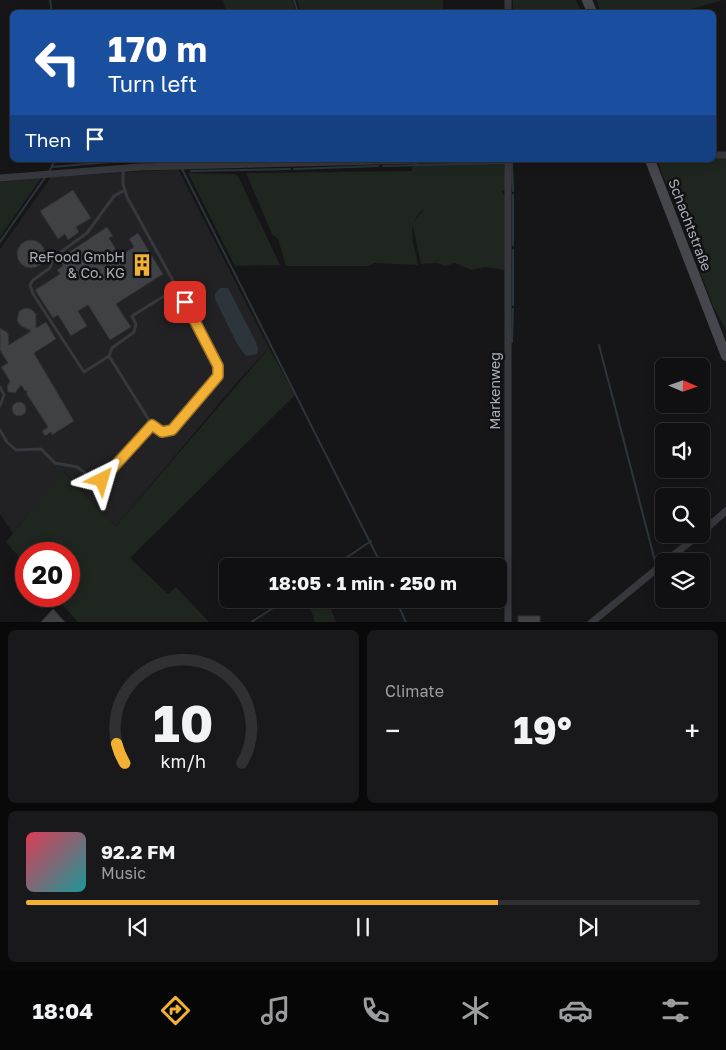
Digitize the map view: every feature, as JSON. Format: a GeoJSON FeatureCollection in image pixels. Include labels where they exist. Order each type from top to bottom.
{"type":"FeatureCollection","features":[{"type":"Feature","properties":{"kind":"street"},"geometry":{"type":"LineString","coordinates":[[0,178],[123,168],[344,162]]}},
{"type":"Feature","properties":{"kind":"street","name":"Markenweg"},"geometry":{"type":"LineString","coordinates":[[508,162],[508,622]]}},
{"type":"Feature","properties":{"kind":"street","name":"Schachtstraße"},"geometry":{"type":"LineString","coordinates":[[651,162],[726,356]]}},
{"type":"Feature","properties":{"kind":"street"},"geometry":{"type":"LineString","coordinates":[[710,525],[726,511]]}},
{"type":"Feature","properties":{"kind":"street"},"geometry":{"type":"LineString","coordinates":[[676,553],[689,543]]}},
{"type":"Feature","properties":{"kind":"street"},"geometry":{"type":"LineString","coordinates":[[591,622],[655,570]]}},
{"type":"Feature","properties":{"kind":"lane"},"geometry":{"type":"LineString","coordinates":[[110,356],[152,425],[162,432],[172,430],[218,376],[218,366],[208,344],[132,207],[125,190],[123,168]]}},
{"type":"Feature","properties":{"kind":"lane"},"geometry":{"type":"LineString","coordinates":[[125,190],[111,200],[87,233],[54,257],[50,268],[32,280],[30,285],[33,294],[84,372],[110,356],[112,348],[134,332],[136,324],[132,316],[177,288]]}},
{"type":"Feature","properties":{"kind":"lane"},"geometry":{"type":"LineString","coordinates":[[0,387],[4,399],[0,406]]}},
{"type":"Feature","properties":{"kind":"lane"},"geometry":{"type":"LineString","coordinates":[[0,430],[7,442],[16,450],[41,449],[55,464],[77,466],[96,481],[106,478],[152,425]]}},
{"type":"Feature","properties":{"kind":"shaded area"},"geometry":{"type":"Polygon","coordinates":[[[223,0],[292,0],[295,10],[226,10],[223,0]]]}},
{"type":"Feature","properties":{"kind":"shaded area"},"geometry":{"type":"Polygon","coordinates":[[[297,0],[443,0],[443,9],[449,10],[300,10],[297,0]]]}},
{"type":"Feature","properties":{"kind":"shaded area"},"geometry":{"type":"Polygon","coordinates":[[[513,0],[576,0],[580,10],[513,10],[513,0]]]}},
{"type":"Feature","properties":{"kind":"shaded area"},"geometry":{"type":"Polygon","coordinates":[[[596,0],[723,0],[688,10],[600,10],[596,0]]]}},
{"type":"Feature","properties":{"kind":"shaded area"},"geometry":{"type":"Polygon","coordinates":[[[716,158],[726,158],[726,330],[714,308],[658,162],[716,162],[716,158]]]}},
{"type":"Feature","properties":{"kind":"shaded area"},"geometry":{"type":"Polygon","coordinates":[[[504,162],[507,190],[502,191],[505,198],[505,270],[485,267],[472,270],[455,263],[445,266],[437,263],[421,264],[413,227],[412,234],[418,265],[375,263],[368,266],[286,266],[278,239],[272,234],[246,173],[412,171],[413,163],[504,162]]]}},
{"type":"Feature","properties":{"kind":"shaded area"},"geometry":{"type":"Polygon","coordinates":[[[178,169],[269,348],[238,381],[116,526],[64,471],[13,533],[0,514],[0,249],[51,177],[178,169]]]}},
{"type":"Feature","properties":{"kind":"shaded area"},"geometry":{"type":"Polygon","coordinates":[[[188,173],[235,174],[238,176],[280,265],[235,266],[188,173]]]}},
{"type":"Feature","properties":{"kind":"shaded area"},"geometry":{"type":"Polygon","coordinates":[[[41,178],[0,237],[0,182],[41,178]]]}},
{"type":"Feature","properties":{"kind":"shaded area"},"geometry":{"type":"Polygon","coordinates":[[[220,288],[228,288],[255,340],[258,348],[257,354],[246,356],[237,344],[215,299],[215,294],[220,288]]]}},
{"type":"Feature","properties":{"kind":"shaded area"},"geometry":{"type":"Polygon","coordinates":[[[269,348],[295,395],[130,558],[168,594],[176,587],[209,622],[78,622],[64,607],[80,607],[80,542],[15,542],[15,552],[6,542],[63,471],[116,526],[269,348]]]}},
{"type":"Feature","properties":{"kind":"shaded area"},"geometry":{"type":"Polygon","coordinates":[[[310,608],[331,608],[336,622],[315,622],[310,608]]]}},
{"type":"Feature","properties":{"kind":"building"},"geometry":{"type":"Polygon","coordinates":[[[73,190],[91,218],[76,227],[79,232],[68,240],[65,234],[58,239],[40,211],[73,190]]]}},
{"type":"Feature","properties":{"kind":"building"},"geometry":{"type":"Polygon","coordinates":[[[107,227],[113,236],[109,238],[120,256],[134,247],[129,239],[138,233],[163,274],[116,304],[131,327],[110,340],[88,305],[78,311],[87,326],[71,336],[58,315],[53,318],[35,290],[60,274],[57,270],[63,266],[59,259],[107,227]]]}},
{"type":"Feature","properties":{"kind":"building"},"geometry":{"type":"Polygon","coordinates":[[[31,240],[41,244],[45,254],[41,264],[31,268],[21,264],[17,254],[21,244],[31,240]]]}},
{"type":"Feature","properties":{"kind":"building"},"geometry":{"type":"Polygon","coordinates":[[[25,308],[31,309],[36,314],[36,328],[46,322],[56,339],[34,353],[74,421],[52,435],[51,432],[45,436],[42,431],[48,427],[26,393],[28,391],[25,391],[21,385],[15,393],[8,392],[7,387],[10,381],[1,367],[8,363],[0,350],[0,328],[8,333],[9,345],[31,331],[21,326],[17,321],[19,311],[25,308]]]}},
{"type":"Feature","properties":{"kind":"building"},"geometry":{"type":"Polygon","coordinates":[[[19,402],[24,404],[26,409],[24,414],[19,416],[14,414],[12,409],[14,404],[19,402]]]}},
{"type":"Feature","properties":{"kind":"building"},"geometry":{"type":"Polygon","coordinates":[[[53,609],[65,622],[41,622],[53,609]]]}},
{"type":"Feature","properties":{"kind":"building"},"geometry":{"type":"Polygon","coordinates":[[[518,616],[540,616],[540,622],[518,622],[518,616]]]}},
{"type":"Feature","properties":{"kind":"waterway"},"geometry":{"type":"LineString","coordinates":[[50,0],[52,10]]}},
{"type":"Feature","properties":{"kind":"waterway"},"geometry":{"type":"LineString","coordinates":[[294,0],[297,10]]}},
{"type":"Feature","properties":{"kind":"waterway"},"geometry":{"type":"LineString","coordinates":[[49,172],[54,162]]}},
{"type":"Feature","properties":{"kind":"waterway"},"geometry":{"type":"LineString","coordinates":[[52,167],[110,162]]}},
{"type":"Feature","properties":{"kind":"waterway"},"geometry":{"type":"LineString","coordinates":[[383,166],[505,163]]}},
{"type":"Feature","properties":{"kind":"waterway"},"geometry":{"type":"LineString","coordinates":[[512,163],[513,191]]}},
{"type":"Feature","properties":{"kind":"waterway"},"geometry":{"type":"LineString","coordinates":[[294,169],[378,166]]}},
{"type":"Feature","properties":{"kind":"waterway"},"geometry":{"type":"LineString","coordinates":[[182,169],[378,558]]}},
{"type":"Feature","properties":{"kind":"waterway"},"geometry":{"type":"LineString","coordinates":[[191,171],[290,169]]}},
{"type":"Feature","properties":{"kind":"waterway"},"geometry":{"type":"LineString","coordinates":[[0,242],[46,176]]}},
{"type":"Feature","properties":{"kind":"waterway"},"geometry":{"type":"LineString","coordinates":[[513,195],[513,245]]}},
{"type":"Feature","properties":{"kind":"waterway"},"geometry":{"type":"LineString","coordinates":[[513,250],[513,305]]}},
{"type":"Feature","properties":{"kind":"waterway"},"geometry":{"type":"LineString","coordinates":[[512,342],[513,309]]}},
{"type":"Feature","properties":{"kind":"waterway"},"geometry":{"type":"LineString","coordinates":[[599,345],[655,561]]}},
{"type":"Feature","properties":{"kind":"waterway"},"geometry":{"type":"LineString","coordinates":[[346,558],[371,541]]}},
{"type":"Feature","properties":{"kind":"waterway"},"geometry":{"type":"LineString","coordinates":[[252,622],[273,608]]}},
{"type":"Feature","properties":{"kind":"waterway"},"geometry":{"type":"LineString","coordinates":[[400,608],[406,622]]}},
{"type":"Feature","properties":{"kind":"place","name":"ReFood GmbH & Co. KG"},"geometry":{"type":"Point","coordinates":[142,265]}},
{"type":"Feature","properties":{"kind":"route"},"geometry":{"type":"LineString","coordinates":[[102,480],[106,478],[152,425],[162,432],[172,430],[218,376],[218,366],[185,302]]}}]}
